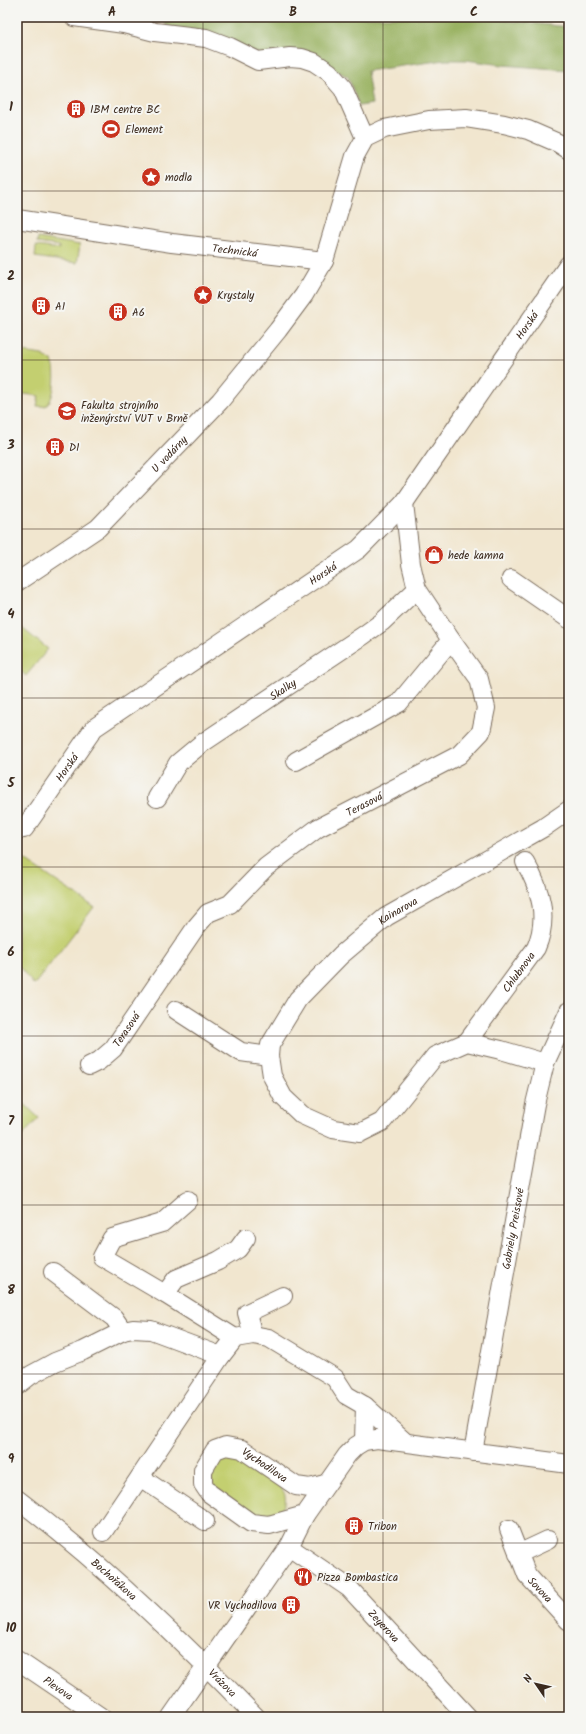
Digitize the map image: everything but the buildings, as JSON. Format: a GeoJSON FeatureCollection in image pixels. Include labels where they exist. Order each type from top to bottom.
{"type":"FeatureCollection","features":[{"type":"Feature","properties":{"kind":"street"},"geometry":{"type":"LineString","coordinates":[[74,17],[124,24],[155,32],[206,38],[230,47],[258,61],[290,57],[302,58],[314,62],[328,72],[342,88],[365,138]]}},
{"type":"Feature","properties":{"kind":"street"},"geometry":{"type":"LineString","coordinates":[[324,261],[355,156],[365,138],[384,129],[429,120],[466,118],[504,124],[528,130],[569,150]]}},
{"type":"Feature","properties":{"kind":"street","name":"Technická"},"geometry":{"type":"LineString","coordinates":[[17,219],[172,242],[324,261]]}},
{"type":"Feature","properties":{"kind":"street","name":"U vodárny"},"geometry":{"type":"LineString","coordinates":[[17,582],[98,528],[132,494],[234,385],[304,296],[324,261]]}},
{"type":"Feature","properties":{"kind":"street","name":"Horská"},"geometry":{"type":"LineString","coordinates":[[24,830],[94,728],[359,549],[404,503],[569,264]]}},
{"type":"Feature","properties":{"kind":"street","name":"Terasová"},"geometry":{"type":"LineString","coordinates":[[89,1066],[99,1061],[113,1049],[196,927],[208,913],[230,904],[266,867],[318,828],[458,755],[481,732],[486,708],[478,679],[450,640],[417,589],[411,564],[404,503]]}},
{"type":"Feature","properties":{"kind":"street"},"geometry":{"type":"LineString","coordinates":[[511,578],[569,619]]}},
{"type":"Feature","properties":{"kind":"street","name":"Skalky"},"geometry":{"type":"LineString","coordinates":[[157,798],[178,763],[201,744],[364,635],[382,622],[417,589]]}},
{"type":"Feature","properties":{"kind":"street"},"geometry":{"type":"LineString","coordinates":[[296,761],[399,703],[450,640]]}},
{"type":"Feature","properties":{"kind":"street","name":"Kainarova"},"geometry":{"type":"LineString","coordinates":[[467,1042],[435,1056],[382,1122],[360,1133],[333,1129],[302,1115],[283,1097],[272,1076],[270,1045],[298,999],[341,955],[386,917],[543,828],[569,810]]}},
{"type":"Feature","properties":{"kind":"street","name":"Chlubnova"},"geometry":{"type":"LineString","coordinates":[[467,1042],[536,948],[541,936],[543,923],[532,896],[535,880],[525,862]]}},
{"type":"Feature","properties":{"kind":"street"},"geometry":{"type":"LineString","coordinates":[[176,1010],[241,1052],[270,1056]]}},
{"type":"Feature","properties":{"kind":"street","name":"Gabriely Preissové"},"geometry":{"type":"LineString","coordinates":[[474,1452],[535,1104],[545,1063],[569,1011]]}},
{"type":"Feature","properties":{"kind":"street"},"geometry":{"type":"LineString","coordinates":[[467,1042],[545,1063]]}},
{"type":"Feature","properties":{"kind":"street"},"geometry":{"type":"LineString","coordinates":[[188,1200],[162,1223],[112,1238],[102,1257],[235,1338],[253,1335],[269,1338],[335,1378],[346,1395],[365,1406],[405,1442]]}},
{"type":"Feature","properties":{"kind":"street"},"geometry":{"type":"LineString","coordinates":[[165,1294],[176,1279],[218,1261],[238,1249],[246,1238]]}},
{"type":"Feature","properties":{"kind":"street"},"geometry":{"type":"LineString","coordinates":[[53,1272],[114,1318],[123,1331]]}},
{"type":"Feature","properties":{"kind":"street"},"geometry":{"type":"LineString","coordinates":[[253,1335],[246,1313],[283,1296]]}},
{"type":"Feature","properties":{"kind":"street"},"geometry":{"type":"LineString","coordinates":[[17,1386],[31,1374],[55,1362],[83,1351],[123,1331],[143,1328],[221,1356]]}},
{"type":"Feature","properties":{"kind":"street"},"geometry":{"type":"LineString","coordinates":[[103,1532],[221,1356],[235,1338]]}},
{"type":"Feature","properties":{"kind":"street"},"geometry":{"type":"LineString","coordinates":[[364,1441],[365,1406]]}},
{"type":"Feature","properties":{"kind":"street"},"geometry":{"type":"LineString","coordinates":[[171,1717],[289,1547],[305,1515],[326,1484],[347,1455],[356,1446],[364,1441],[378,1439],[569,1464]]}},
{"type":"Feature","properties":{"kind":"street","name":"Vychodilova"},"geometry":{"type":"LineString","coordinates":[[305,1515],[269,1525],[251,1523],[209,1493],[203,1484],[203,1470],[214,1450],[226,1446],[242,1449],[296,1486],[310,1488],[326,1484]]}},
{"type":"Feature","properties":{"kind":"street"},"geometry":{"type":"LineString","coordinates":[[140,1477],[204,1521]]}},
{"type":"Feature","properties":{"kind":"street","name":"Bochořákova"},"geometry":{"type":"LineString","coordinates":[[17,1499],[62,1533],[94,1560],[206,1665]]}},
{"type":"Feature","properties":{"kind":"street","name":"Sovova"},"geometry":{"type":"LineString","coordinates":[[509,1529],[527,1575],[569,1621]]}},
{"type":"Feature","properties":{"kind":"street"},"geometry":{"type":"LineString","coordinates":[[518,1554],[548,1540]]}},
{"type":"Feature","properties":{"kind":"street","name":"Zeyerova"},"geometry":{"type":"LineString","coordinates":[[289,1547],[349,1588],[468,1717]]}},
{"type":"Feature","properties":{"kind":"street","name":"Plevova"},"geometry":{"type":"LineString","coordinates":[[17,1660],[101,1717]]}},
{"type":"Feature","properties":{"kind":"street","name":"Vrázova"},"geometry":{"type":"LineString","coordinates":[[206,1665],[256,1717]]}},
{"type":"Feature","properties":{"kind":"green space"},"geometry":{"type":"Polygon","coordinates":[[[167,17],[470,17],[569,27],[569,70],[502,65],[466,60],[445,60],[367,71],[372,104],[359,106],[348,77],[325,64],[259,54],[165,25],[167,17]]]}},
{"type":"Feature","properties":{"kind":"green space"},"geometry":{"type":"Polygon","coordinates":[[[38,238],[80,245],[77,263],[35,257],[36,246],[59,249],[59,246],[37,243],[38,238]]]}},
{"type":"Feature","properties":{"kind":"green space"},"geometry":{"type":"Polygon","coordinates":[[[17,351],[42,355],[52,361],[54,365],[55,377],[52,396],[46,406],[37,406],[39,396],[17,393],[17,351]]]}},
{"type":"Feature","properties":{"kind":"green space"},"geometry":{"type":"Polygon","coordinates":[[[17,624],[48,649],[26,676],[17,668],[17,624]]]}},
{"type":"Feature","properties":{"kind":"green space"},"geometry":{"type":"Polygon","coordinates":[[[17,837],[22,838],[19,856],[94,907],[34,985],[17,964],[17,837]]]}},
{"type":"Feature","properties":{"kind":"green space"},"geometry":{"type":"Polygon","coordinates":[[[17,1097],[39,1118],[17,1141],[17,1097]]]}},
{"type":"Feature","properties":{"kind":"green space"},"geometry":{"type":"Polygon","coordinates":[[[225,1456],[239,1456],[267,1474],[283,1490],[285,1499],[283,1508],[273,1517],[253,1515],[214,1487],[211,1479],[211,1471],[218,1460],[225,1456]]]}},
{"type":"Feature","properties":{"kind":"place","name":"IBM centre BC"},"geometry":{"type":"Point","coordinates":[76,109]}},
{"type":"Feature","properties":{"kind":"place","name":"Element"},"geometry":{"type":"Point","coordinates":[111,129]}},
{"type":"Feature","properties":{"kind":"place","name":"modla"},"geometry":{"type":"Point","coordinates":[151,177]}},
{"type":"Feature","properties":{"kind":"place","name":"Krystaly"},"geometry":{"type":"Point","coordinates":[203,295]}},
{"type":"Feature","properties":{"kind":"place","name":"A1"},"geometry":{"type":"Point","coordinates":[41,306]}},
{"type":"Feature","properties":{"kind":"place","name":"A6"},"geometry":{"type":"Point","coordinates":[118,312]}},
{"type":"Feature","properties":{"kind":"place","name":"Fakulta strojního inženýrství VUT v Brně"},"geometry":{"type":"Point","coordinates":[67,411]}},
{"type":"Feature","properties":{"kind":"place","name":"D1"},"geometry":{"type":"Point","coordinates":[55,447]}},
{"type":"Feature","properties":{"kind":"place","name":"hede kamna"},"geometry":{"type":"Point","coordinates":[434,555]}},
{"type":"Feature","properties":{"kind":"place","name":"Tribon"},"geometry":{"type":"Point","coordinates":[354,1526]}},
{"type":"Feature","properties":{"kind":"place","name":"Pizza Bombastica"},"geometry":{"type":"Point","coordinates":[303,1577]}},
{"type":"Feature","properties":{"kind":"place","name":"VR Vychodilova"},"geometry":{"type":"Point","coordinates":[291,1605]}}]}
